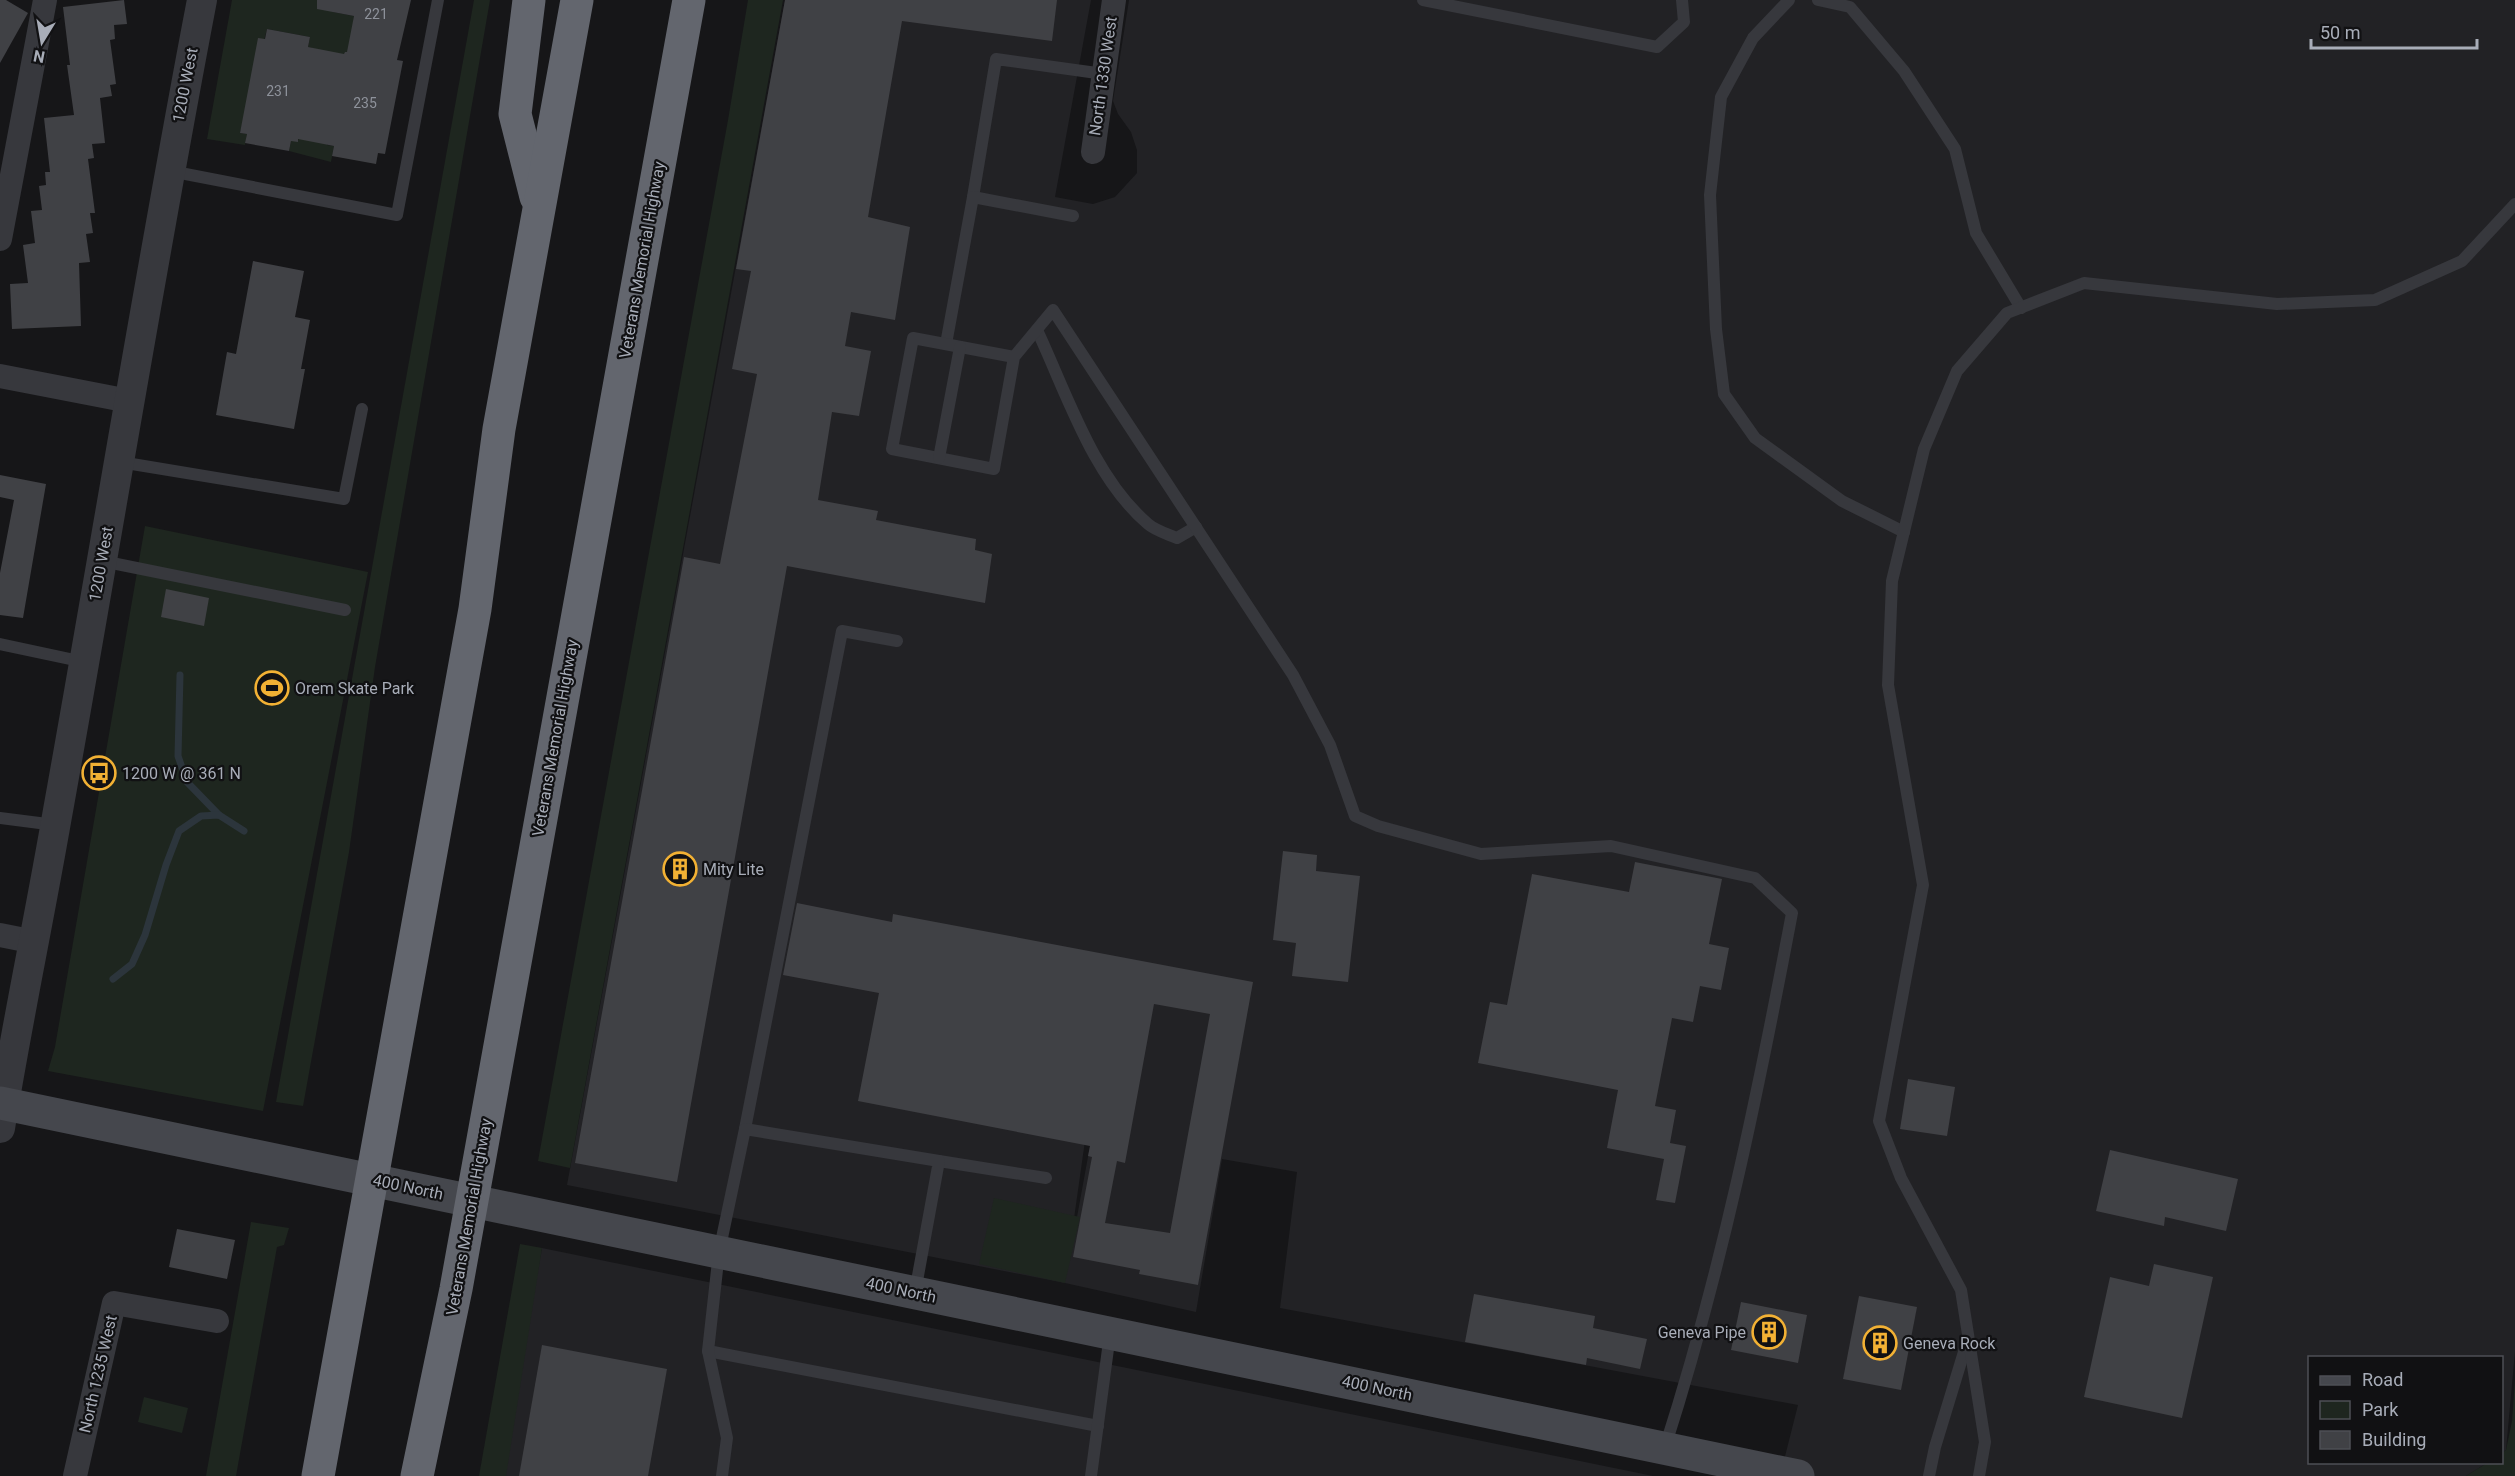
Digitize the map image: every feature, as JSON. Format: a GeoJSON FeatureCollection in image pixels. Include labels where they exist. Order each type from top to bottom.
{"type":"FeatureCollection","features":[{"type":"Feature","properties":{"kind":"highway"},"geometry":{"type":"LineString","coordinates":[[529,0],[515,114],[538,208]]}},
{"type":"Feature","properties":{"kind":"highway"},"geometry":{"type":"LineString","coordinates":[[318,1476],[475,609],[499,429],[577,0]]}},
{"type":"Feature","properties":{"kind":"highway","name":"Veterans Memorial Highway"},"geometry":{"type":"LineString","coordinates":[[417,1476],[456,1290],[689,0]]}},
{"type":"Feature","properties":{"kind":"main road","name":"400 North"},"geometry":{"type":"LineString","coordinates":[[1,1111],[719,1252],[1798,1476]]}},
{"type":"Feature","properties":{"kind":"street"},"geometry":{"type":"LineString","coordinates":[[0,239],[45,0]]}},
{"type":"Feature","properties":{"kind":"street","name":"1200 West"},"geometry":{"type":"LineString","coordinates":[[1,1111],[35,942],[118,461],[164,214],[169,170],[202,0]]}},
{"type":"Feature","properties":{"kind":"street","name":"North 1330 West"},"geometry":{"type":"LineString","coordinates":[[1093,152],[1114,0]]}},
{"type":"Feature","properties":{"kind":"street"},"geometry":{"type":"LineString","coordinates":[[0,376],[129,401]]}},
{"type":"Feature","properties":{"kind":"street"},"geometry":{"type":"LineString","coordinates":[[0,935],[35,942]]}},
{"type":"Feature","properties":{"kind":"street","name":"North 1235 West"},"geometry":{"type":"LineString","coordinates":[[75,1476],[114,1303],[217,1321]]}},
{"type":"Feature","properties":{"kind":"lane"},"geometry":{"type":"LineString","coordinates":[[169,170],[397,216],[438,0]]}},
{"type":"Feature","properties":{"kind":"lane"},"geometry":{"type":"LineString","coordinates":[[1423,0],[1657,46],[1684,21],[1682,0]]}},
{"type":"Feature","properties":{"kind":"lane"},"geometry":{"type":"LineString","coordinates":[[1790,0],[1753,38],[1721,97],[1710,195],[1716,329],[1724,394],[1755,438],[1842,501],[1904,532]]}},
{"type":"Feature","properties":{"kind":"lane"},"geometry":{"type":"LineString","coordinates":[[1818,0],[1850,8],[1904,71],[1955,149],[1976,233],[2021,308]]}},
{"type":"Feature","properties":{"kind":"lane"},"geometry":{"type":"LineString","coordinates":[[946,344],[996,59],[1104,74]]}},
{"type":"Feature","properties":{"kind":"lane"},"geometry":{"type":"LineString","coordinates":[[973,197],[1072,216]]}},
{"type":"Feature","properties":{"kind":"lane"},"geometry":{"type":"LineString","coordinates":[[1979,1476],[1985,1442],[1961,1290],[1901,1178],[1879,1121],[1923,885],[1888,685],[1892,581],[1924,449],[1958,371],[2007,313],[2084,283],[2277,304],[2375,300],[2462,261],[2515,204]]}},
{"type":"Feature","properties":{"kind":"lane"},"geometry":{"type":"LineString","coordinates":[[1014,357],[913,338],[892,449],[994,469],[1014,357],[1053,310],[1293,675],[1330,745],[1355,816],[1378,826],[1481,854],[1611,846],[1622,848],[1755,878],[1792,913],[1758,1094],[1694,1350],[1665,1448]]}},
{"type":"Feature","properties":{"kind":"lane"},"geometry":{"type":"LineString","coordinates":[[1037,330],[1082,430],[1114,490],[1150,526],[1178,538],[1196,527]]}},
{"type":"Feature","properties":{"kind":"lane"},"geometry":{"type":"LineString","coordinates":[[939,458],[960,347]]}},
{"type":"Feature","properties":{"kind":"lane"},"geometry":{"type":"LineString","coordinates":[[118,461],[344,499],[362,409]]}},
{"type":"Feature","properties":{"kind":"lane"},"geometry":{"type":"LineString","coordinates":[[101,561],[345,610]]}},
{"type":"Feature","properties":{"kind":"lane"},"geometry":{"type":"LineString","coordinates":[[722,1476],[728,1438],[708,1351],[719,1252],[746,1129],[842,631],[897,641]]}},
{"type":"Feature","properties":{"kind":"lane"},"geometry":{"type":"LineString","coordinates":[[0,644],[84,662]]}},
{"type":"Feature","properties":{"kind":"lane"},"geometry":{"type":"LineString","coordinates":[[0,818],[56,825]]}},
{"type":"Feature","properties":{"kind":"lane"},"geometry":{"type":"LineString","coordinates":[[746,1129],[1046,1178]]}},
{"type":"Feature","properties":{"kind":"lane"},"geometry":{"type":"LineString","coordinates":[[915,1293],[939,1161]]}},
{"type":"Feature","properties":{"kind":"lane"},"geometry":{"type":"LineString","coordinates":[[1091,1476],[1111,1333]]}},
{"type":"Feature","properties":{"kind":"lane"},"geometry":{"type":"LineString","coordinates":[[1929,1476],[1935,1447],[1969,1338]]}},
{"type":"Feature","properties":{"kind":"lane"},"geometry":{"type":"LineString","coordinates":[[708,1351],[1098,1426]]}},
{"type":"Feature","properties":{"kind":"shaded area"},"geometry":{"type":"Polygon","coordinates":[[[785,0],[1091,0],[1055,197],[1093,204],[1115,197],[1137,173],[1137,150],[1131,132],[1118,114],[1113,101],[1129,0],[2515,0],[2515,1351],[2506,1450],[2503,1452],[2503,1356],[2308,1356],[2308,1464],[2485,1464],[2466,1476],[1780,1476],[1798,1405],[1280,1308],[1297,1172],[1222,1159],[1196,1312],[1065,1283],[567,1185],[785,0]],[[1111,957],[1069,1261],[1124,959],[1111,957]]]}},
{"type":"Feature","properties":{"kind":"shaded area"},"geometry":{"type":"Polygon","coordinates":[[[542,1248],[1653,1476],[500,1476],[542,1248]]]}},
{"type":"Feature","properties":{"kind":"green space"},"geometry":{"type":"Polygon","coordinates":[[[232,0],[328,0],[334,5],[333,12],[354,16],[351,53],[345,52],[327,145],[334,146],[331,162],[289,151],[291,141],[298,141],[315,49],[308,47],[310,37],[267,29],[240,133],[247,134],[245,145],[207,139],[232,0]]]}},
{"type":"Feature","properties":{"kind":"green space"},"geometry":{"type":"Polygon","coordinates":[[[474,0],[490,0],[375,667],[349,852],[303,1106],[276,1102],[474,0]]]}},
{"type":"Feature","properties":{"kind":"green space"},"geometry":{"type":"Polygon","coordinates":[[[748,0],[783,0],[570,1168],[538,1161],[748,0]]]}},
{"type":"Feature","properties":{"kind":"green space"},"geometry":{"type":"Polygon","coordinates":[[[145,526],[368,572],[263,1111],[48,1071],[55,1047],[145,526]]]}},
{"type":"Feature","properties":{"kind":"green space"},"geometry":{"type":"Polygon","coordinates":[[[994,1198],[1080,1217],[1065,1283],[979,1264],[994,1198]]]}},
{"type":"Feature","properties":{"kind":"green space"},"geometry":{"type":"Polygon","coordinates":[[[251,1222],[289,1228],[284,1245],[277,1247],[236,1476],[206,1476],[251,1222]]]}},
{"type":"Feature","properties":{"kind":"green space"},"geometry":{"type":"Polygon","coordinates":[[[520,1244],[542,1248],[506,1476],[479,1476],[520,1244]]]}},
{"type":"Feature","properties":{"kind":"green space"},"geometry":{"type":"Polygon","coordinates":[[[2515,1379],[2515,1476],[2466,1476],[2485,1464],[2503,1464],[2503,1452],[2506,1450],[2512,1421],[2515,1379]]]}},
{"type":"Feature","properties":{"kind":"green space"},"geometry":{"type":"Polygon","coordinates":[[[144,1397],[188,1408],[182,1433],[138,1422],[144,1397]]]}},
{"type":"Feature","properties":{"kind":"building"},"geometry":{"type":"Polygon","coordinates":[[[0,0],[6,0],[28,13],[0,63],[0,0]]]}},
{"type":"Feature","properties":{"kind":"building"},"geometry":{"type":"Polygon","coordinates":[[[124,0],[127,24],[114,25],[115,39],[110,40],[116,84],[110,85],[112,96],[100,98],[105,143],[92,144],[94,158],[88,159],[95,213],[90,213],[93,233],[86,234],[90,262],[79,263],[81,326],[12,329],[10,284],[28,283],[23,245],[35,243],[31,211],[42,210],[39,186],[46,185],[45,172],[50,172],[44,118],[74,115],[67,65],[70,65],[63,7],[124,0]]]}},
{"type":"Feature","properties":{"kind":"building"},"geometry":{"type":"Polygon","coordinates":[[[317,0],[411,0],[397,60],[403,61],[385,154],[378,153],[376,164],[332,156],[334,146],[298,139],[298,142],[291,141],[289,151],[245,143],[247,134],[240,133],[258,38],[265,39],[267,29],[310,37],[308,47],[344,54],[347,52],[354,16],[317,9],[317,0]]]}},
{"type":"Feature","properties":{"kind":"building"},"geometry":{"type":"Polygon","coordinates":[[[785,0],[1057,0],[1052,41],[902,21],[868,217],[910,227],[895,320],[851,312],[845,346],[871,351],[859,416],[832,412],[818,500],[878,511],[876,520],[976,539],[975,550],[992,554],[985,603],[787,566],[677,1182],[575,1163],[684,557],[720,564],[757,374],[732,369],[751,271],[736,269],[785,0]]]}},
{"type":"Feature","properties":{"kind":"building"},"geometry":{"type":"Polygon","coordinates":[[[253,261],[304,271],[295,317],[310,320],[301,369],[305,369],[294,429],[216,415],[227,352],[236,354],[253,261]]]}},
{"type":"Feature","properties":{"kind":"building"},"geometry":{"type":"Polygon","coordinates":[[[0,475],[46,484],[23,618],[0,615],[0,573],[14,500],[0,497],[0,475]]]}},
{"type":"Feature","properties":{"kind":"building"},"geometry":{"type":"Polygon","coordinates":[[[166,589],[209,598],[204,626],[161,617],[166,589]]]}},
{"type":"Feature","properties":{"kind":"building"},"geometry":{"type":"Polygon","coordinates":[[[1283,851],[1317,855],[1316,871],[1360,876],[1348,982],[1292,976],[1296,943],[1273,940],[1283,851]]]}},
{"type":"Feature","properties":{"kind":"building"},"geometry":{"type":"Polygon","coordinates":[[[1635,862],[1722,879],[1709,944],[1729,948],[1721,990],[1700,986],[1693,1022],[1672,1018],[1655,1106],[1676,1110],[1670,1143],[1686,1146],[1675,1203],[1656,1200],[1664,1159],[1607,1148],[1618,1090],[1478,1063],[1490,1002],[1507,1005],[1532,874],[1629,892],[1635,862]]]}},
{"type":"Feature","properties":{"kind":"building","name":"Mity Lite"},"geometry":{"type":"Polygon","coordinates":[[[797,903],[892,922],[893,914],[1253,982],[1198,1285],[1139,1274],[1140,1270],[1073,1257],[1092,1157],[1088,1156],[1090,1146],[858,1101],[879,993],[783,975],[797,903]],[[1154,1004],[1125,1163],[1117,1161],[1105,1223],[1170,1233],[1210,1014],[1154,1004]]]}},
{"type":"Feature","properties":{"kind":"building"},"geometry":{"type":"Polygon","coordinates":[[[1908,1079],[1955,1087],[1947,1136],[1900,1129],[1908,1079]]]}},
{"type":"Feature","properties":{"kind":"building"},"geometry":{"type":"Polygon","coordinates":[[[2110,1150],[2238,1179],[2226,1231],[2165,1217],[2164,1226],[2096,1211],[2110,1150]]]}},
{"type":"Feature","properties":{"kind":"building"},"geometry":{"type":"Polygon","coordinates":[[[177,1229],[235,1240],[227,1279],[169,1267],[177,1229]]]}},
{"type":"Feature","properties":{"kind":"building"},"geometry":{"type":"Polygon","coordinates":[[[2154,1264],[2213,1277],[2182,1418],[2084,1397],[2110,1277],[2149,1286],[2154,1264]]]}},
{"type":"Feature","properties":{"kind":"building"},"geometry":{"type":"Polygon","coordinates":[[[1474,1294],[1595,1316],[1593,1328],[1647,1339],[1640,1369],[1587,1358],[1586,1365],[1465,1342],[1474,1294]]]}},
{"type":"Feature","properties":{"kind":"building","name":"Geneva Rock"},"geometry":{"type":"Polygon","coordinates":[[[1859,1296],[1917,1307],[1901,1390],[1843,1379],[1859,1296]]]}},
{"type":"Feature","properties":{"kind":"building","name":"Geneva Pipe"},"geometry":{"type":"Polygon","coordinates":[[[1741,1302],[1807,1315],[1798,1363],[1731,1350],[1741,1302]]]}},
{"type":"Feature","properties":{"kind":"building"},"geometry":{"type":"Polygon","coordinates":[[[542,1345],[667,1369],[648,1476],[519,1476],[542,1345]]]}},
{"type":"Feature","properties":{"kind":"waterway"},"geometry":{"type":"LineString","coordinates":[[180,675],[178,756],[187,782],[219,815]]}},
{"type":"Feature","properties":{"kind":"waterway"},"geometry":{"type":"LineString","coordinates":[[113,979],[132,964],[145,935],[179,831],[201,816],[219,815],[244,831]]}},
{"type":"Feature","properties":{"kind":"place","name":"Orem Skate Park"},"geometry":{"type":"Point","coordinates":[272,688]}},
{"type":"Feature","properties":{"kind":"place","name":"1200 W @ 361 N"},"geometry":{"type":"Point","coordinates":[99,773]}},
{"type":"Feature","properties":{"kind":"place","name":"Mity Lite"},"geometry":{"type":"Point","coordinates":[680,869]}},
{"type":"Feature","properties":{"kind":"place","name":"Geneva Pipe"},"geometry":{"type":"Point","coordinates":[1769,1332]}},
{"type":"Feature","properties":{"kind":"place","name":"Geneva Rock"},"geometry":{"type":"Point","coordinates":[1880,1343]}}]}
